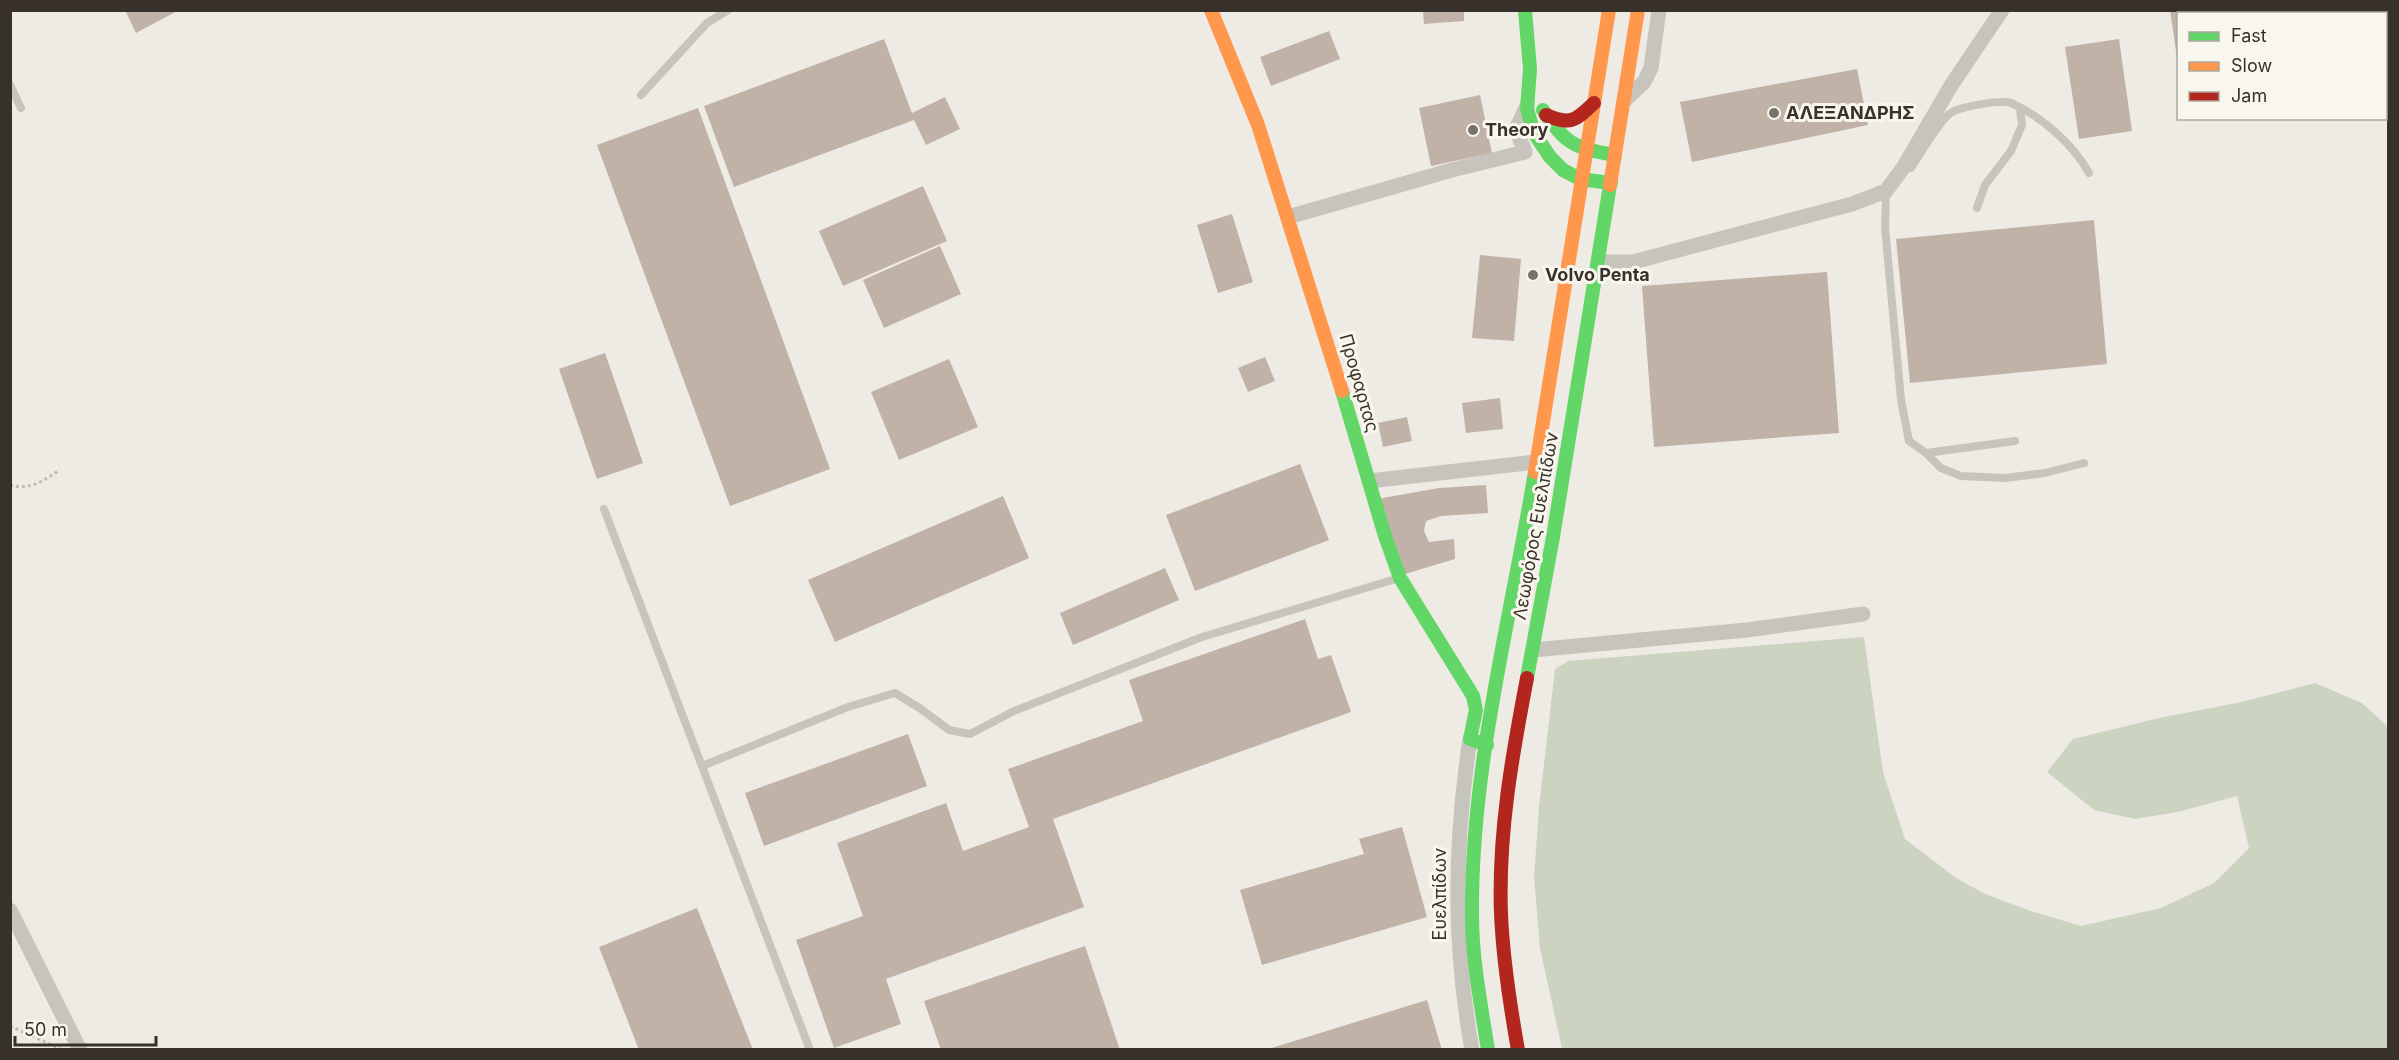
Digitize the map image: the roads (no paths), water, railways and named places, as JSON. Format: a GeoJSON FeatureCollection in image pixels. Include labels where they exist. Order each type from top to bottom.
{"type":"FeatureCollection","features":[{"type":"Feature","properties":{"kind":"main road","name":"Προφαρτας"},"geometry":{"type":"LineString","coordinates":[[1211,10],[1258,125],[1400,578],[1473,696],[1476,710],[1470,739]]}},
{"type":"Feature","properties":{"kind":"main road"},"geometry":{"type":"LineString","coordinates":[[1525,10],[1528,117],[1538,140],[1564,172],[1581,180],[1611,183]]}},
{"type":"Feature","properties":{"kind":"main road"},"geometry":{"type":"LineString","coordinates":[[1581,180],[1609,10]]}},
{"type":"Feature","properties":{"kind":"main road","name":"Λεωφόρος Ευελπίδων"},"geometry":{"type":"LineString","coordinates":[[1518,1050],[1505,963],[1501,914],[1502,864],[1515,748],[1598,262],[1638,10]]}},
{"type":"Feature","properties":{"kind":"main road"},"geometry":{"type":"LineString","coordinates":[[1529,89],[1570,145],[1587,151],[1615,155]]}},
{"type":"Feature","properties":{"kind":"main road"},"geometry":{"type":"LineString","coordinates":[[1546,115],[1560,121],[1576,120],[1594,103]]}},
{"type":"Feature","properties":{"kind":"main road","name":"Λεωφόρος Ευελπίδων"},"geometry":{"type":"LineString","coordinates":[[1488,1050],[1475,966],[1472,915],[1465,867],[1536,462],[1581,180]]}},
{"type":"Feature","properties":{"kind":"main road"},"geometry":{"type":"LineString","coordinates":[[1470,739],[1486,745]]}},
{"type":"Feature","properties":{"kind":"street"},"geometry":{"type":"LineString","coordinates":[[1624,101],[1644,82],[1651,68],[1659,10]]}},
{"type":"Feature","properties":{"kind":"street"},"geometry":{"type":"LineString","coordinates":[[1598,262],[1633,261],[1852,204],[1886,190],[1903,168],[1952,84],[2002,10]]}},
{"type":"Feature","properties":{"kind":"street"},"geometry":{"type":"LineString","coordinates":[[1288,217],[1452,170],[1525,152],[1516,129],[1527,106]]}},
{"type":"Feature","properties":{"kind":"street"},"geometry":{"type":"LineString","coordinates":[[1369,482],[1536,462]]}},
{"type":"Feature","properties":{"kind":"street"},"geometry":{"type":"LineString","coordinates":[[1533,650],[1747,630],[1863,614]]}},
{"type":"Feature","properties":{"kind":"street","name":"Ευελπίδων"},"geometry":{"type":"LineString","coordinates":[[1470,739],[1462,792],[1465,867],[1462,993],[1472,1050]]}},
{"type":"Feature","properties":{"kind":"street"},"geometry":{"type":"LineString","coordinates":[[10,910],[81,1050]]}},
{"type":"Feature","properties":{"kind":"lane"},"geometry":{"type":"LineString","coordinates":[[641,95],[707,23],[728,10]]}},
{"type":"Feature","properties":{"kind":"lane"},"geometry":{"type":"LineString","coordinates":[[10,85],[21,108]]}},
{"type":"Feature","properties":{"kind":"lane"},"geometry":{"type":"LineString","coordinates":[[2084,463],[2044,473],[2006,478],[1961,476],[1941,468],[1909,441],[1901,400],[1885,227],[1886,190],[1907,174],[1950,112],[1965,107],[2009,101],[2037,118],[2062,138],[2080,156],[2089,173]]}},
{"type":"Feature","properties":{"kind":"lane"},"geometry":{"type":"LineString","coordinates":[[1977,208],[1985,185],[2011,152],[2022,125],[2020,109]]}},
{"type":"Feature","properties":{"kind":"lane"},"geometry":{"type":"LineString","coordinates":[[1926,453],[2015,441]]}},
{"type":"Feature","properties":{"kind":"lane"},"geometry":{"type":"LineString","coordinates":[[604,509],[810,1050]]}},
{"type":"Feature","properties":{"kind":"lane"},"geometry":{"type":"LineString","coordinates":[[702,766],[848,707],[895,693],[949,730],[970,734],[1014,711],[1202,638],[1400,578]]}},
{"type":"Feature","properties":{"kind":"place","name":"ΑΛΕΞΑΝΔΡΗΣ"},"geometry":{"type":"Point","coordinates":[1774,113]}},
{"type":"Feature","properties":{"kind":"place","name":"Theory"},"geometry":{"type":"Point","coordinates":[1473,130]}},
{"type":"Feature","properties":{"kind":"place","name":"Volvo Penta"},"geometry":{"type":"Point","coordinates":[1533,275]}}]}
